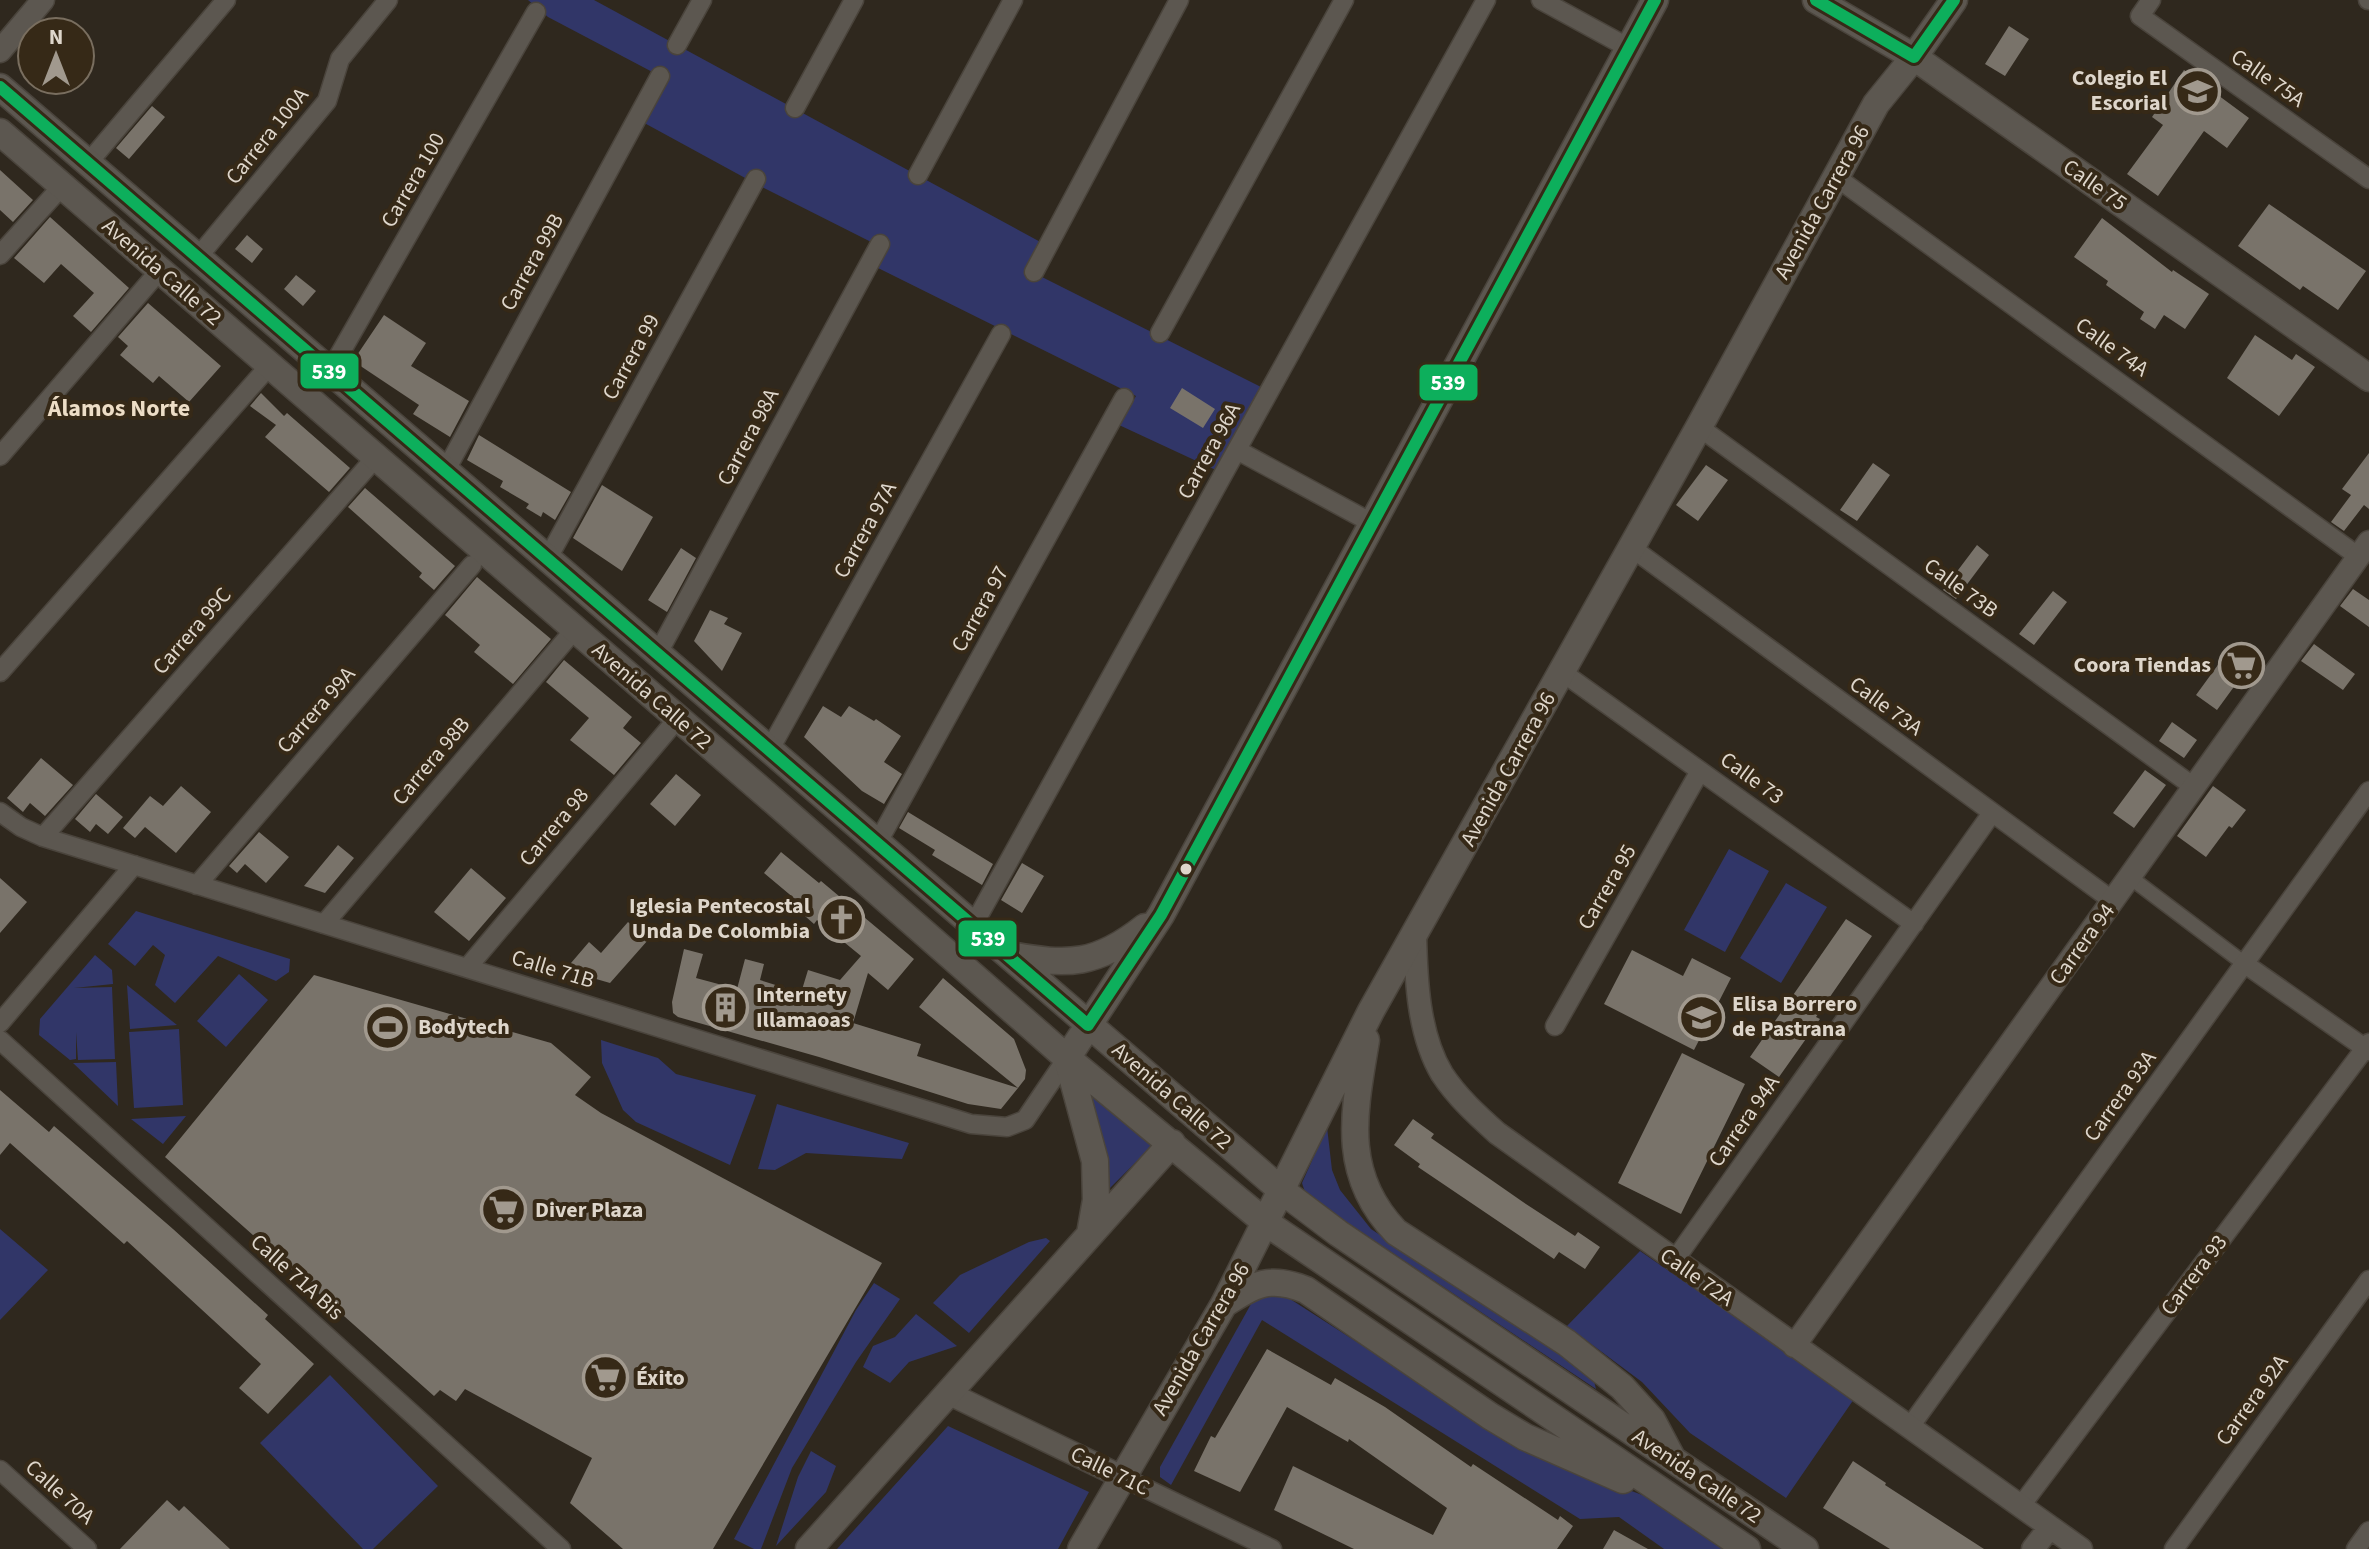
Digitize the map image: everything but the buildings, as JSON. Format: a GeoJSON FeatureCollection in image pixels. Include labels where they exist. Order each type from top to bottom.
{"type":"FeatureCollection","features":[{"type":"Feature","properties":{"kind":"main road"},"geometry":{"type":"LineString","coordinates":[[1089,1235],[1096,1200],[1095,1161],[1067,1058],[1161,915],[1655,0]]}},
{"type":"Feature","properties":{"kind":"main road","name":"Calle 75"},"geometry":{"type":"LineString","coordinates":[[1816,0],[1914,57],[2369,378]]}},
{"type":"Feature","properties":{"kind":"main road","name":"Avenida Carrera 96"},"geometry":{"type":"LineString","coordinates":[[1081,1549],[1224,1304],[1371,1011],[1632,548],[1876,104],[1954,0]]}},
{"type":"Feature","properties":{"kind":"main road","name":"Avenida Calle 72"},"geometry":{"type":"LineString","coordinates":[[0,87],[1281,1190],[1338,1233],[1805,1549]]}},
{"type":"Feature","properties":{"kind":"main road","name":"Avenida Calle 72"},"geometry":{"type":"LineString","coordinates":[[0,132],[1067,1058],[1265,1222],[1747,1549]]}},
{"type":"Feature","properties":{"kind":"main road"},"geometry":{"type":"LineString","coordinates":[[1010,955],[1057,962],[1088,959],[1119,946],[1161,915]]}},
{"type":"Feature","properties":{"kind":"main road"},"geometry":{"type":"LineString","coordinates":[[1371,1011],[1356,1098],[1354,1130],[1357,1163],[1363,1183],[1379,1214],[1396,1232],[1567,1343],[1622,1387],[1652,1420],[1673,1460]]}},
{"type":"Feature","properties":{"kind":"main road"},"geometry":{"type":"LineString","coordinates":[[809,1549],[1172,1143]]}},
{"type":"Feature","properties":{"kind":"main road"},"geometry":{"type":"LineString","coordinates":[[1224,1304],[1261,1283],[1292,1284],[1306,1290],[1525,1437],[1680,1505]]}},
{"type":"Feature","properties":{"kind":"street"},"geometry":{"type":"LineString","coordinates":[[0,51],[43,0]]}},
{"type":"Feature","properties":{"kind":"street"},"geometry":{"type":"LineString","coordinates":[[88,163],[226,0]]}},
{"type":"Feature","properties":{"kind":"street","name":"Carrera 100A"},"geometry":{"type":"LineString","coordinates":[[198,257],[327,101],[340,59],[388,0]]}},
{"type":"Feature","properties":{"kind":"street"},"geometry":{"type":"LineString","coordinates":[[677,45],[702,0]]}},
{"type":"Feature","properties":{"kind":"street"},"geometry":{"type":"LineString","coordinates":[[795,108],[854,0]]}},
{"type":"Feature","properties":{"kind":"street"},"geometry":{"type":"LineString","coordinates":[[918,175],[1013,0]]}},
{"type":"Feature","properties":{"kind":"street"},"geometry":{"type":"LineString","coordinates":[[1034,272],[1179,0]]}},
{"type":"Feature","properties":{"kind":"street"},"geometry":{"type":"LineString","coordinates":[[1160,333],[1344,0]]}},
{"type":"Feature","properties":{"kind":"street","name":"Carrera 96A"},"geometry":{"type":"LineString","coordinates":[[974,924],[1486,0]]}},
{"type":"Feature","properties":{"kind":"street"},"geometry":{"type":"LineString","coordinates":[[1541,0],[1629,48]]}},
{"type":"Feature","properties":{"kind":"street","name":"Calle 75A"},"geometry":{"type":"LineString","coordinates":[[2151,0],[2140,16],[2369,179]]}},
{"type":"Feature","properties":{"kind":"street","name":"Carrera 100"},"geometry":{"type":"LineString","coordinates":[[330,371],[536,12]]}},
{"type":"Feature","properties":{"kind":"street","name":"Carrera 99B"},"geometry":{"type":"LineString","coordinates":[[446,470],[660,76]]}},
{"type":"Feature","properties":{"kind":"street","name":"Calle 74A"},"geometry":{"type":"LineString","coordinates":[[1836,177],[2364,550]]}},
{"type":"Feature","properties":{"kind":"street","name":"Carrera 99"},"geometry":{"type":"LineString","coordinates":[[548,558],[756,179]]}},
{"type":"Feature","properties":{"kind":"street"},"geometry":{"type":"LineString","coordinates":[[0,255],[62,186]]}},
{"type":"Feature","properties":{"kind":"street","name":"Carrera 98A"},"geometry":{"type":"LineString","coordinates":[[658,653],[880,244]]}},
{"type":"Feature","properties":{"kind":"street"},"geometry":{"type":"LineString","coordinates":[[0,456],[160,270]]}},
{"type":"Feature","properties":{"kind":"street","name":"Carrera 97A"},"geometry":{"type":"LineString","coordinates":[[770,749],[1001,334]]}},
{"type":"Feature","properties":{"kind":"street"},"geometry":{"type":"LineString","coordinates":[[0,672],[270,365]]}},
{"type":"Feature","properties":{"kind":"street","name":"Carrera 97"},"geometry":{"type":"LineString","coordinates":[[878,842],[1124,398]]}},
{"type":"Feature","properties":{"kind":"street","name":"Calle 73B"},"geometry":{"type":"LineString","coordinates":[[1699,427],[2194,787]]}},
{"type":"Feature","properties":{"kind":"street"},"geometry":{"type":"LineString","coordinates":[[1237,450],[1372,523]]}},
{"type":"Feature","properties":{"kind":"street","name":"Carrera 99C"},"geometry":{"type":"LineString","coordinates":[[43,837],[376,457]]}},
{"type":"Feature","properties":{"kind":"street","name":"Calle 73A"},"geometry":{"type":"LineString","coordinates":[[1632,548],[2113,901]]}},
{"type":"Feature","properties":{"kind":"street","name":"Carrera 94"},"geometry":{"type":"LineString","coordinates":[[1794,1346],[2364,550]]}},
{"type":"Feature","properties":{"kind":"street","name":"Carrera 99A"},"geometry":{"type":"LineString","coordinates":[[197,885],[472,565]]}},
{"type":"Feature","properties":{"kind":"street","name":"Carrera 98B"},"geometry":{"type":"LineString","coordinates":[[324,924],[575,629]]}},
{"type":"Feature","properties":{"kind":"street","name":"Calle 73"},"geometry":{"type":"LineString","coordinates":[[1562,672],[1914,924]]}},
{"type":"Feature","properties":{"kind":"street","name":"Carrera 98"},"geometry":{"type":"LineString","coordinates":[[467,968],[678,718]]}},
{"type":"Feature","properties":{"kind":"street","name":"Carrera 95"},"geometry":{"type":"LineString","coordinates":[[1555,1026],[1700,771]]}},
{"type":"Feature","properties":{"kind":"street","name":"Carrera 93A"},"geometry":{"type":"LineString","coordinates":[[1909,1428],[2369,791]]}},
{"type":"Feature","properties":{"kind":"street","name":"Calle 71B"},"geometry":{"type":"LineString","coordinates":[[0,812],[21,827],[43,837],[971,1124],[1007,1127],[1025,1120],[1067,1058]]}},
{"type":"Feature","properties":{"kind":"street","name":"Carrera 94A"},"geometry":{"type":"LineString","coordinates":[[1674,1261],[1992,813]]}},
{"type":"Feature","properties":{"kind":"street"},"geometry":{"type":"LineString","coordinates":[[0,1023],[134,865]]}},
{"type":"Feature","properties":{"kind":"street"},"geometry":{"type":"LineString","coordinates":[[2135,881],[2245,964],[2368,1047]]}},
{"type":"Feature","properties":{"kind":"street","name":"Calle 72A"},"geometry":{"type":"LineString","coordinates":[[1415,934],[1416,982],[1437,1063],[1469,1108],[1504,1139],[2081,1549]]}},
{"type":"Feature","properties":{"kind":"street","name":"Calle 71A Bis"},"geometry":{"type":"LineString","coordinates":[[0,1040],[561,1549]]}},
{"type":"Feature","properties":{"kind":"street","name":"Carrera 93"},"geometry":{"type":"LineString","coordinates":[[2020,1507],[2368,1047]]}},
{"type":"Feature","properties":{"kind":"street","name":"Carrera 92A"},"geometry":{"type":"LineString","coordinates":[[2174,1549],[2369,1280]]}},
{"type":"Feature","properties":{"kind":"street","name":"Calle 71C"},"geometry":{"type":"LineString","coordinates":[[948,1393],[1122,1477],[1239,1525],[1272,1549]]}},
{"type":"Feature","properties":{"kind":"street","name":"Calle 70A"},"geometry":{"type":"LineString","coordinates":[[0,1470],[87,1549]]}},
{"type":"Feature","properties":{"kind":"street"},"geometry":{"type":"LineString","coordinates":[[2033,1549],[2050,1527]]}},
{"type":"Feature","properties":{"kind":"street"},"geometry":{"type":"LineString","coordinates":[[2356,1549],[2369,1531]]}},
{"type":"Feature","properties":{"kind":"shaded area"},"geometry":{"type":"Polygon","coordinates":[[[528,0],[594,0],[1046,245],[1032,272],[1263,388],[1218,471],[1119,425],[1136,396],[874,266],[883,248],[637,119],[660,76],[548,17],[528,0]]]}},
{"type":"Feature","properties":{"kind":"shaded area"},"geometry":{"type":"Polygon","coordinates":[[[1729,849],[1769,871],[1725,952],[1684,930],[1729,849]]]}},
{"type":"Feature","properties":{"kind":"shaded area"},"geometry":{"type":"Polygon","coordinates":[[[1786,883],[1827,907],[1781,983],[1740,958],[1786,883]]]}},
{"type":"Feature","properties":{"kind":"shaded area"},"geometry":{"type":"Polygon","coordinates":[[[136,911],[290,959],[289,972],[276,981],[218,956],[175,1003],[155,985],[165,955],[153,945],[135,966],[108,944],[136,911]]]}},
{"type":"Feature","properties":{"kind":"shaded area"},"geometry":{"type":"Polygon","coordinates":[[[95,955],[112,970],[113,984],[74,988],[112,987],[115,1059],[78,1060],[76,1032],[76,1059],[70,1060],[39,1035],[40,1019],[95,955]]]}},
{"type":"Feature","properties":{"kind":"shaded area"},"geometry":{"type":"Polygon","coordinates":[[[239,974],[268,1000],[226,1047],[197,1021],[239,974]]]}},
{"type":"Feature","properties":{"kind":"shaded area"},"geometry":{"type":"Polygon","coordinates":[[[127,985],[177,1025],[130,1029],[127,985]]]}},
{"type":"Feature","properties":{"kind":"shaded area"},"geometry":{"type":"Polygon","coordinates":[[[179,1029],[183,1105],[134,1108],[129,1032],[179,1029]]]}},
{"type":"Feature","properties":{"kind":"shaded area"},"geometry":{"type":"Polygon","coordinates":[[[601,1040],[658,1058],[676,1074],[756,1095],[730,1165],[636,1122],[623,1110],[602,1063],[601,1040]]]}},
{"type":"Feature","properties":{"kind":"shaded area"},"geometry":{"type":"Polygon","coordinates":[[[116,1062],[118,1106],[73,1063],[116,1062]]]}},
{"type":"Feature","properties":{"kind":"shaded area"},"geometry":{"type":"Polygon","coordinates":[[[1079,1083],[1156,1142],[1107,1191],[1079,1083]]]}},
{"type":"Feature","properties":{"kind":"shaded area"},"geometry":{"type":"Polygon","coordinates":[[[777,1104],[909,1143],[902,1159],[806,1153],[775,1170],[758,1169],[777,1104]]]}},
{"type":"Feature","properties":{"kind":"shaded area"},"geometry":{"type":"Polygon","coordinates":[[[186,1116],[163,1144],[131,1119],[186,1116]]]}},
{"type":"Feature","properties":{"kind":"shaded area"},"geometry":{"type":"Polygon","coordinates":[[[1327,1127],[1332,1170],[1340,1190],[1371,1229],[1569,1360],[1594,1381],[1596,1389],[1306,1195],[1302,1183],[1327,1127]]]}},
{"type":"Feature","properties":{"kind":"shaded area"},"geometry":{"type":"Polygon","coordinates":[[[0,1229],[48,1270],[0,1320],[0,1229]]]}},
{"type":"Feature","properties":{"kind":"shaded area"},"geometry":{"type":"Polygon","coordinates":[[[1046,1238],[1050,1241],[969,1333],[933,1303],[960,1275],[1029,1242],[1046,1238]]]}},
{"type":"Feature","properties":{"kind":"shaded area"},"geometry":{"type":"Polygon","coordinates":[[[1640,1251],[1854,1399],[1786,1498],[1690,1433],[1642,1382],[1567,1326],[1640,1251]]]}},
{"type":"Feature","properties":{"kind":"shaded area"},"geometry":{"type":"Polygon","coordinates":[[[874,1283],[900,1299],[856,1362],[792,1468],[761,1549],[754,1549],[734,1539],[856,1310],[874,1283]]]}},
{"type":"Feature","properties":{"kind":"shaded area"},"geometry":{"type":"Polygon","coordinates":[[[1287,1297],[1529,1453],[1645,1496],[1724,1549],[1664,1549],[1619,1517],[1580,1519],[1262,1320],[1171,1485],[1160,1477],[1160,1467],[1251,1304],[1261,1298],[1287,1297]]]}},
{"type":"Feature","properties":{"kind":"shaded area"},"geometry":{"type":"Polygon","coordinates":[[[916,1314],[957,1346],[909,1362],[890,1383],[863,1367],[873,1346],[895,1337],[916,1314]]]}},
{"type":"Feature","properties":{"kind":"shaded area"},"geometry":{"type":"Polygon","coordinates":[[[330,1375],[438,1486],[373,1549],[363,1549],[260,1443],[330,1375]]]}},
{"type":"Feature","properties":{"kind":"shaded area"},"geometry":{"type":"Polygon","coordinates":[[[948,1426],[1089,1492],[1058,1549],[837,1549],[948,1426]]]}},
{"type":"Feature","properties":{"kind":"shaded area"},"geometry":{"type":"Polygon","coordinates":[[[811,1451],[836,1466],[826,1492],[776,1546],[798,1477],[811,1451]]]}},
{"type":"Feature","properties":{"kind":"transit line","name":"539"},"geometry":{"type":"LineString","coordinates":[[0,87],[1088,1025],[1161,915],[1655,0]]}},
{"type":"Feature","properties":{"kind":"transit line","name":"539"},"geometry":{"type":"LineString","coordinates":[[1816,0],[1914,57],[1954,0]]}},
{"type":"Feature","properties":{"kind":"place","name":"Colegio El Escorial"},"geometry":{"type":"Point","coordinates":[2198,91]}},
{"type":"Feature","properties":{"kind":"place","name":"Coora Tiendas"},"geometry":{"type":"Point","coordinates":[2242,665]}},
{"type":"Feature","properties":{"kind":"place","name":"Iglesia Pentecostal Unda De Colombia"},"geometry":{"type":"Point","coordinates":[841,919]}},
{"type":"Feature","properties":{"kind":"place","name":"Internety Illamaoas"},"geometry":{"type":"Point","coordinates":[725,1008]}},
{"type":"Feature","properties":{"kind":"place","name":"Elisa Borrero de Pastrana"},"geometry":{"type":"Point","coordinates":[1701,1017]}},
{"type":"Feature","properties":{"kind":"place","name":"Bodytech"},"geometry":{"type":"Point","coordinates":[387,1027]}},
{"type":"Feature","properties":{"kind":"place","name":"Diver Plaza"},"geometry":{"type":"Point","coordinates":[504,1210]}},
{"type":"Feature","properties":{"kind":"place","name":"Éxito"},"geometry":{"type":"Point","coordinates":[605,1378]}},
{"type":"Feature","properties":{"kind":"district","name":"Álamos Norte"},"geometry":{"type":"Point","coordinates":[119,408]}}]}
